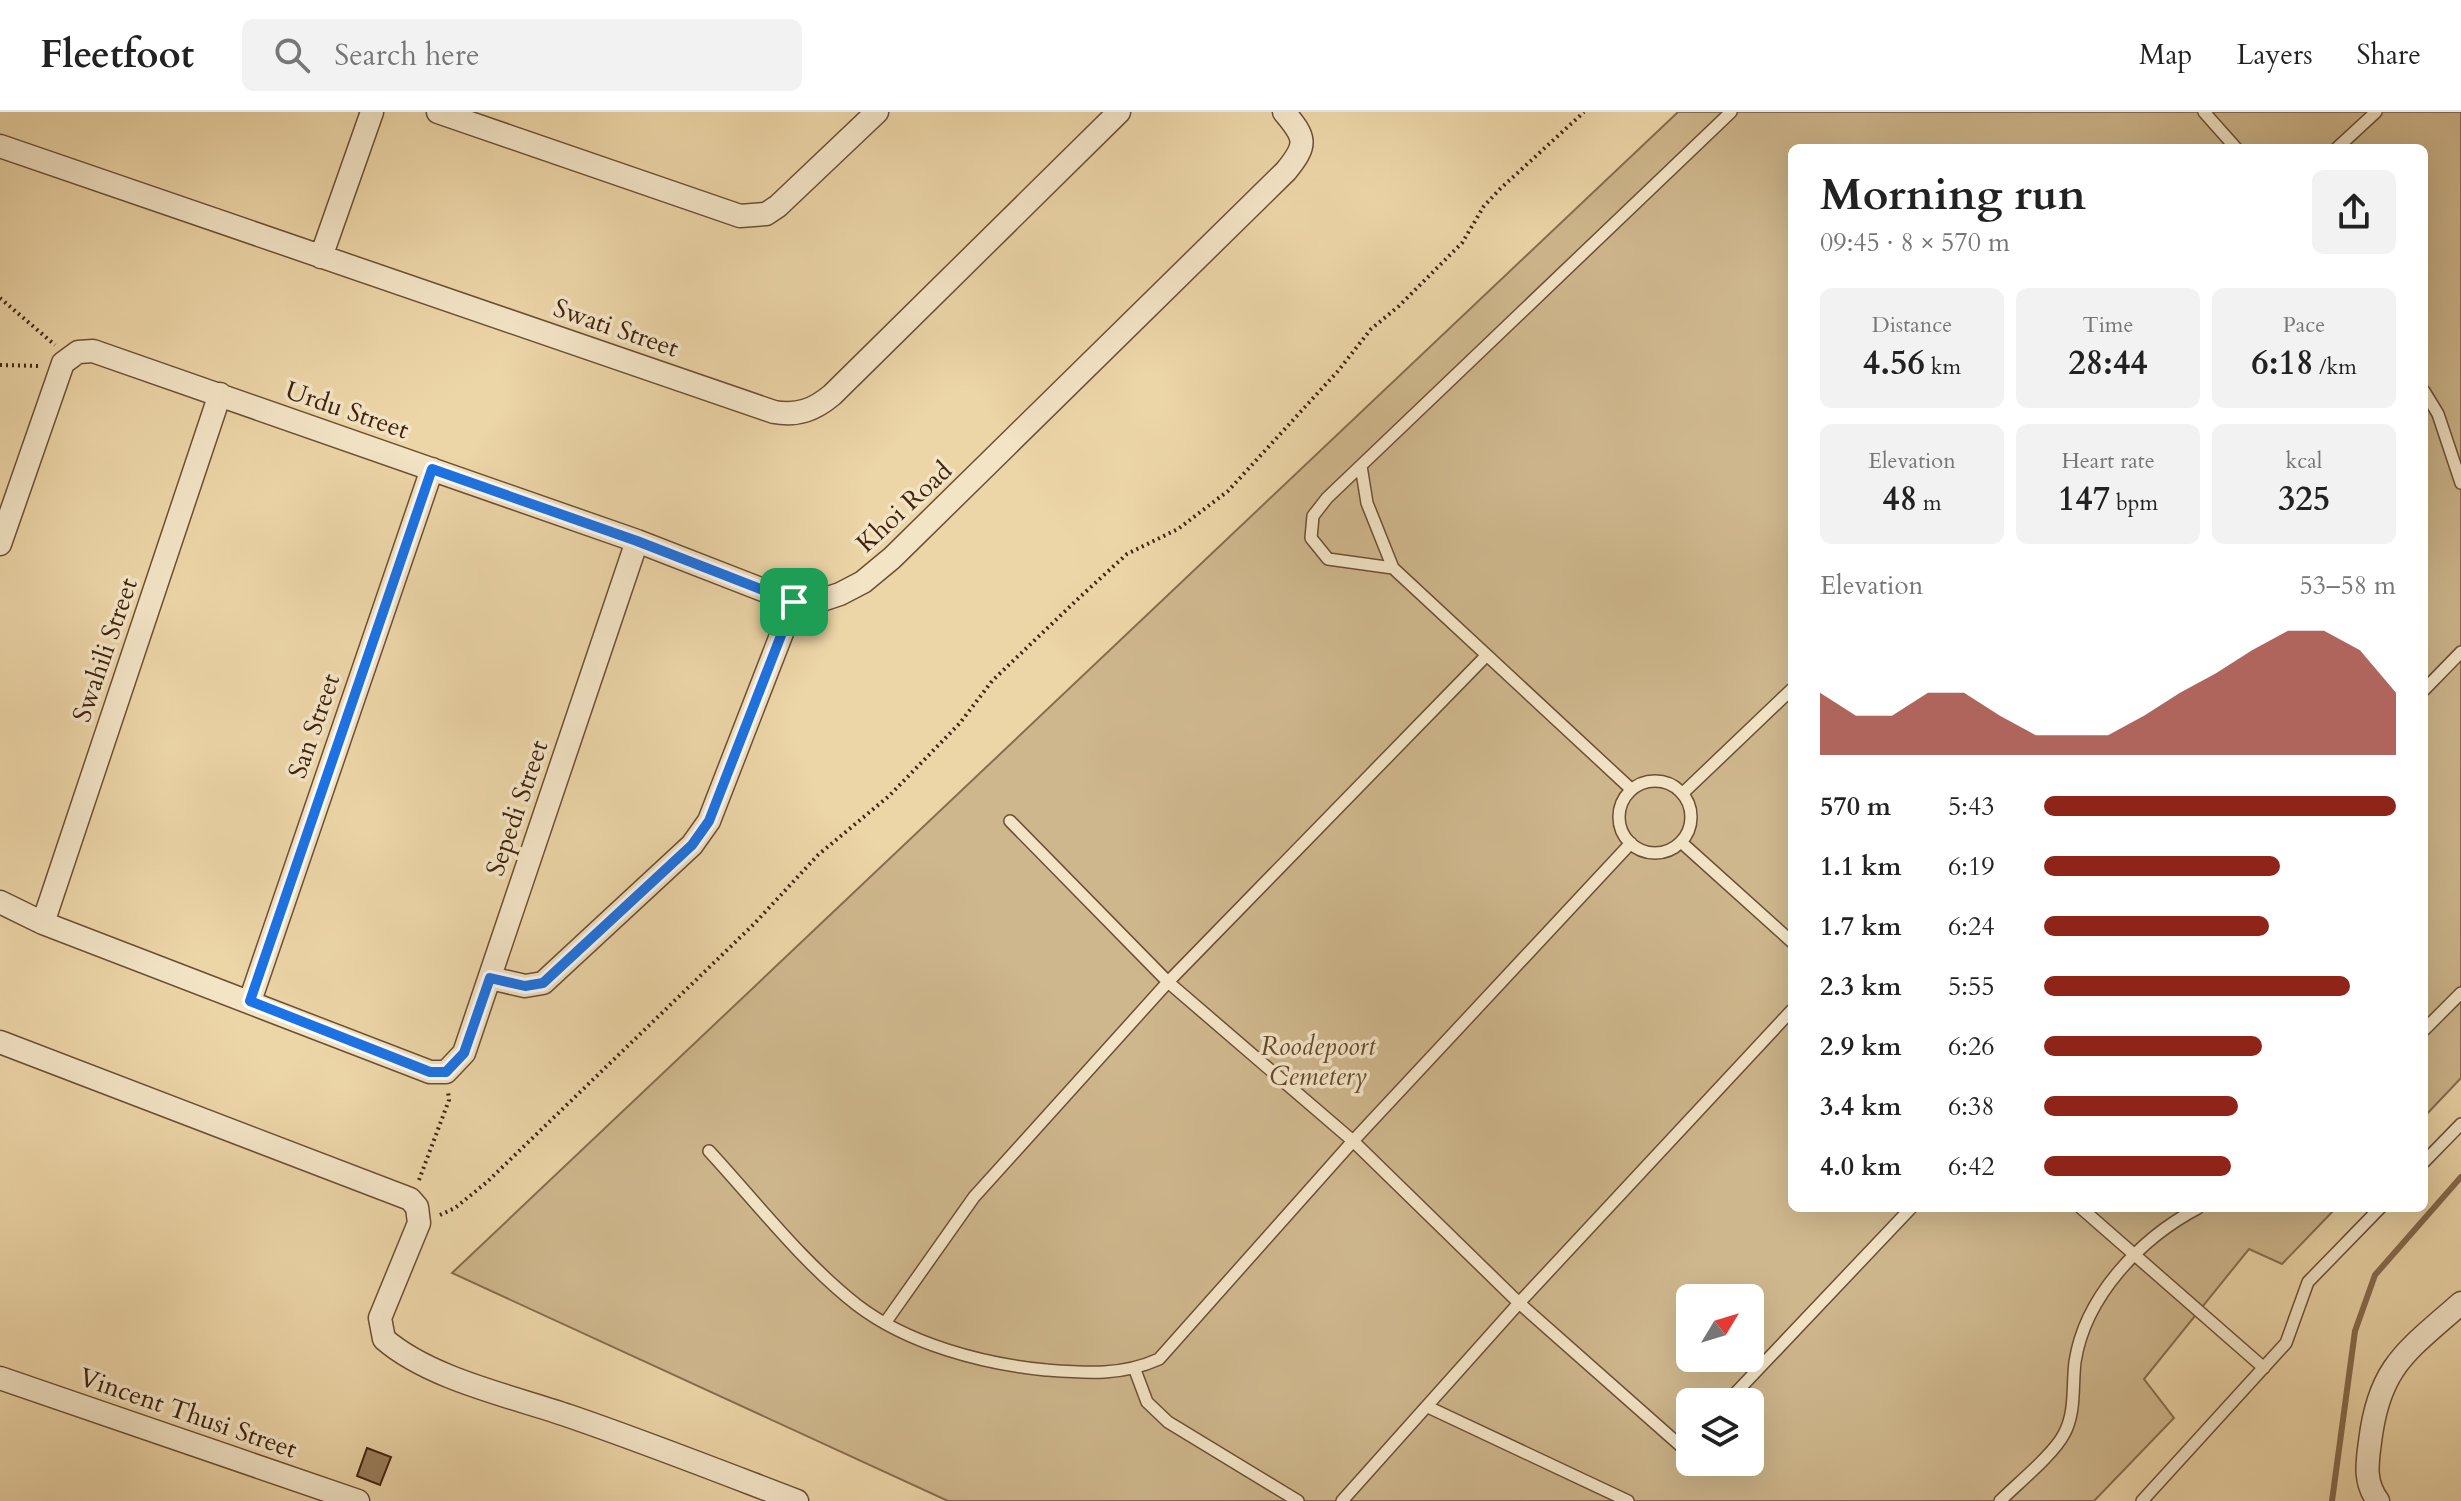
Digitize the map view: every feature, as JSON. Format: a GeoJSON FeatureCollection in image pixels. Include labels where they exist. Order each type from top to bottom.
{"type":"FeatureCollection","features":[{"type":"Feature","properties":{"kind":"street"},"geometry":{"type":"LineString","coordinates":[[321,257],[372,112]]}},
{"type":"Feature","properties":{"kind":"street"},"geometry":{"type":"LineString","coordinates":[[438,112],[740,216],[755,216],[778,206],[877,112]]}},
{"type":"Feature","properties":{"kind":"street","name":"Swati Street"},"geometry":{"type":"LineString","coordinates":[[0,146],[774,412],[796,414],[813,408],[832,395],[1119,112]]}},
{"type":"Feature","properties":{"kind":"street","name":"Khoi Road"},"geometry":{"type":"LineString","coordinates":[[794,602],[819,601],[840,594],[873,574],[930,524],[1143,315],[1301,154],[1303,143],[1300,133],[1284,112]]}},
{"type":"Feature","properties":{"kind":"street","name":"Urdu Street"},"geometry":{"type":"LineString","coordinates":[[64,363],[93,351],[637,541],[794,602]]}},
{"type":"Feature","properties":{"kind":"street"},"geometry":{"type":"LineString","coordinates":[[0,544],[64,363]]}},
{"type":"Feature","properties":{"kind":"street","name":"Swahili Street"},"geometry":{"type":"LineString","coordinates":[[43,923],[220,394]]}},
{"type":"Feature","properties":{"kind":"street","name":"San Street"},"geometry":{"type":"LineString","coordinates":[[250,1001],[432,469]]}},
{"type":"Feature","properties":{"kind":"street","name":"Sepedi Street"},"geometry":{"type":"LineString","coordinates":[[438,1072],[464,1053],[637,541]]}},
{"type":"Feature","properties":{"kind":"street"},"geometry":{"type":"LineString","coordinates":[[490,978],[525,986],[543,983],[692,845],[721,799],[794,602]]}},
{"type":"Feature","properties":{"kind":"street"},"geometry":{"type":"LineString","coordinates":[[0,902],[43,923],[438,1072]]}},
{"type":"Feature","properties":{"kind":"street"},"geometry":{"type":"LineString","coordinates":[[0,1042],[410,1199],[417,1207],[419,1223],[380,1318],[384,1339],[399,1352],[482,1387],[623,1435],[797,1501]]}},
{"type":"Feature","properties":{"kind":"street"},"geometry":{"type":"LineString","coordinates":[[2378,1501],[2366,1469],[2373,1411],[2382,1385],[2411,1347],[2461,1303]]}},
{"type":"Feature","properties":{"kind":"street","name":"Vincent Thusi Street"},"geometry":{"type":"LineString","coordinates":[[0,1378],[352,1500]]}},
{"type":"Feature","properties":{"kind":"lane"},"geometry":{"type":"LineString","coordinates":[[1393,568],[1328,559],[1311,538],[1313,516],[1361,466],[1731,112]]}},
{"type":"Feature","properties":{"kind":"lane"},"geometry":{"type":"LineString","coordinates":[[2204,112],[2232,144]]}},
{"type":"Feature","properties":{"kind":"lane"},"geometry":{"type":"LineString","coordinates":[[2341,144],[2376,112]]}},
{"type":"Feature","properties":{"kind":"lane"},"geometry":{"type":"LineString","coordinates":[[2428,398],[2438,414],[2461,483]]}},
{"type":"Feature","properties":{"kind":"lane"},"geometry":{"type":"LineString","coordinates":[[1361,466],[1367,503],[1393,568],[1485,657],[1631,789]]}},
{"type":"Feature","properties":{"kind":"lane"},"geometry":{"type":"LineString","coordinates":[[2428,686],[2461,652]]}},
{"type":"Feature","properties":{"kind":"lane"},"geometry":{"type":"LineString","coordinates":[[885,1323],[974,1197],[1168,982],[1485,657]]}},
{"type":"Feature","properties":{"kind":"lane"},"geometry":{"type":"LineString","coordinates":[[1683,793],[1788,693]]}},
{"type":"Feature","properties":{"kind":"lane"},"geometry":{"type":"LineString","coordinates":[[1652,780],[1675,786],[1683,793],[1692,813],[1691,824],[1681,842],[1672,849],[1650,853],[1631,843],[1620,822],[1624,798],[1631,789],[1652,780]]}},
{"type":"Feature","properties":{"kind":"lane"},"geometry":{"type":"LineString","coordinates":[[1010,821],[1168,982],[1353,1141],[1519,1303],[1676,1442]]}},
{"type":"Feature","properties":{"kind":"lane"},"geometry":{"type":"LineString","coordinates":[[1681,842],[1788,938]]}},
{"type":"Feature","properties":{"kind":"lane"},"geometry":{"type":"LineString","coordinates":[[709,1151],[836,1287],[885,1323],[977,1358],[1072,1372],[1135,1370],[1159,1359],[1353,1141],[1631,843]]}},
{"type":"Feature","properties":{"kind":"lane"},"geometry":{"type":"LineString","coordinates":[[2428,1026],[2461,993]]}},
{"type":"Feature","properties":{"kind":"lane"},"geometry":{"type":"LineString","coordinates":[[1342,1501],[1519,1303],[1788,1014]]}},
{"type":"Feature","properties":{"kind":"lane"},"geometry":{"type":"LineString","coordinates":[[2428,1158],[2461,1124]]}},
{"type":"Feature","properties":{"kind":"lane"},"geometry":{"type":"LineString","coordinates":[[1740,1388],[1907,1212]]}},
{"type":"Feature","properties":{"kind":"lane"},"geometry":{"type":"LineString","coordinates":[[2085,1212],[2264,1368]]}},
{"type":"Feature","properties":{"kind":"lane"},"geometry":{"type":"LineString","coordinates":[[2000,1501],[2064,1435],[2073,1404],[2075,1361],[2086,1321],[2105,1288],[2134,1257],[2179,1218],[2190,1212]]}},
{"type":"Feature","properties":{"kind":"lane"},"geometry":{"type":"LineString","coordinates":[[2142,1501],[2286,1343],[2308,1282],[2376,1212]]}},
{"type":"Feature","properties":{"kind":"lane"},"geometry":{"type":"LineString","coordinates":[[1135,1370],[1147,1402],[1168,1422],[1298,1501]]}},
{"type":"Feature","properties":{"kind":"lane"},"geometry":{"type":"LineString","coordinates":[[1428,1407],[1628,1501]]}},
{"type":"Feature","properties":{"kind":"path"},"geometry":{"type":"LineString","coordinates":[[419,1223],[455,1208],[487,1182],[754,924],[818,855],[889,796],[960,723],[992,681],[1127,554],[1178,529],[1228,491],[1313,400],[1371,329],[1399,306],[1462,243],[1484,206],[1584,112]]}},
{"type":"Feature","properties":{"kind":"path"},"geometry":{"type":"LineString","coordinates":[[0,298],[45,339],[64,363]]}},
{"type":"Feature","properties":{"kind":"path"},"geometry":{"type":"LineString","coordinates":[[0,365],[64,363]]}},
{"type":"Feature","properties":{"kind":"path"},"geometry":{"type":"LineString","coordinates":[[410,1199],[449,1100],[438,1072]]}},
{"type":"Feature","properties":{"kind":"green space","name":"Roodepoort Cemetery"},"geometry":{"type":"Polygon","coordinates":[[[1678,112],[2461,112],[2461,1078],[2428,1113],[2428,144],[1788,144],[1788,1212],[2332,1212],[2282,1264],[2249,1249],[2144,1379],[2174,1418],[2094,1501],[948,1501],[452,1273],[1678,112]]]}},
{"type":"Feature","properties":{"kind":"building"},"geometry":{"type":"Polygon","coordinates":[[[367,1448],[391,1457],[380,1485],[357,1476],[367,1448]]]}},
{"type":"Feature","properties":{"kind":"waterway"},"geometry":{"type":"LineString","coordinates":[[2332,1501],[2355,1331],[2375,1275],[2461,1177]]}},
{"type":"Feature","properties":{"kind":"route"},"geometry":{"type":"LineString","coordinates":[[432,469],[637,541],[794,602],[721,799],[692,845],[543,983],[525,986],[490,978],[464,1053],[446,1072],[430,1072],[250,1001],[432,469]]}}]}
